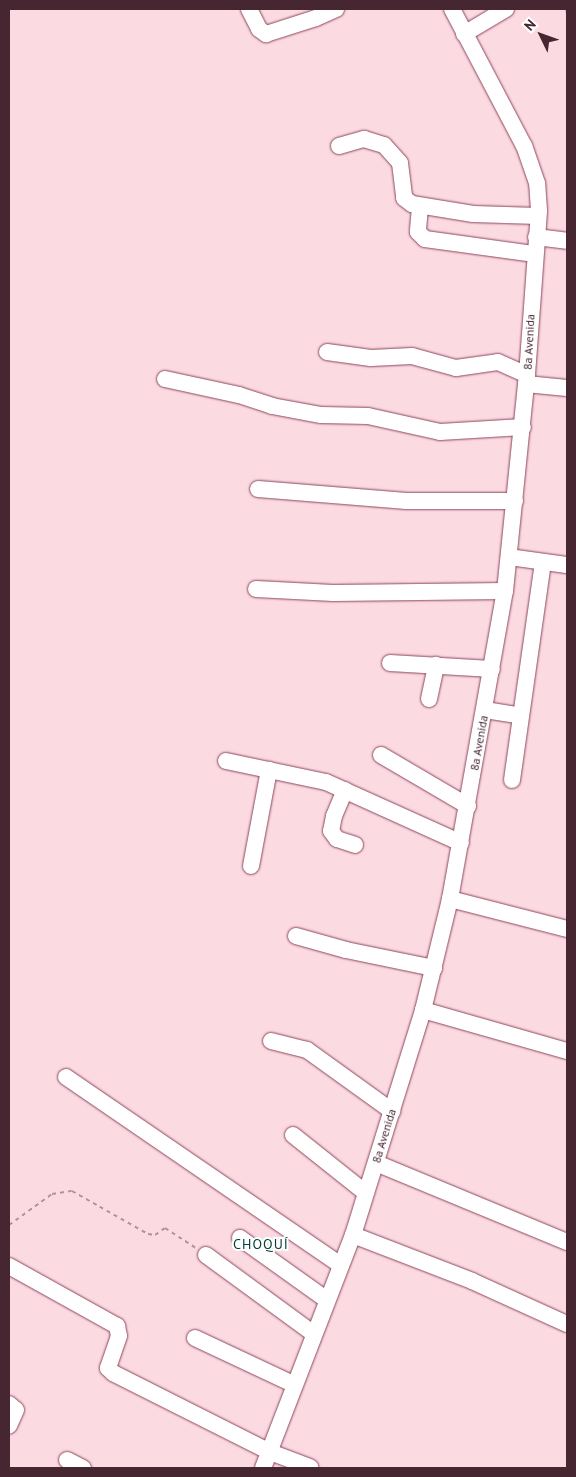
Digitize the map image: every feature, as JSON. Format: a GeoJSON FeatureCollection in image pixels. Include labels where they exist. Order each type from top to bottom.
{"type":"FeatureCollection","features":[{"type":"Feature","properties":{"kind":"street"},"geometry":{"type":"LineString","coordinates":[[249,9],[259,29],[266,34],[316,18],[336,9]]}},
{"type":"Feature","properties":{"kind":"street","name":"8a Avenida"},"geometry":{"type":"LineString","coordinates":[[263,1468],[353,1235],[423,1010],[450,899],[461,843],[505,591],[527,379],[538,216],[537,183],[532,163],[452,9]]}},
{"type":"Feature","properties":{"kind":"street"},"geometry":{"type":"LineString","coordinates":[[464,34],[506,9]]}},
{"type":"Feature","properties":{"kind":"street"},"geometry":{"type":"LineString","coordinates":[[339,146],[364,139],[384,144],[400,163],[404,198],[420,207],[481,215],[538,216]]}},
{"type":"Feature","properties":{"kind":"street"},"geometry":{"type":"LineString","coordinates":[[420,207],[418,232],[425,239],[536,246],[567,241]]}},
{"type":"Feature","properties":{"kind":"street"},"geometry":{"type":"LineString","coordinates":[[327,352],[371,358],[412,356],[439,370],[527,379],[567,388]]}},
{"type":"Feature","properties":{"kind":"street"},"geometry":{"type":"LineString","coordinates":[[165,379],[239,395],[272,406],[321,415],[368,416],[440,432],[523,427]]}},
{"type":"Feature","properties":{"kind":"street"},"geometry":{"type":"LineString","coordinates":[[258,489],[407,501],[515,501]]}},
{"type":"Feature","properties":{"kind":"street"},"geometry":{"type":"LineString","coordinates":[[509,557],[567,565]]}},
{"type":"Feature","properties":{"kind":"street"},"geometry":{"type":"LineString","coordinates":[[512,780],[543,562]]}},
{"type":"Feature","properties":{"kind":"street"},"geometry":{"type":"LineString","coordinates":[[256,589],[333,593],[505,591]]}},
{"type":"Feature","properties":{"kind":"street"},"geometry":{"type":"LineString","coordinates":[[390,663],[492,669]]}},
{"type":"Feature","properties":{"kind":"street"},"geometry":{"type":"LineString","coordinates":[[429,699],[436,665]]}},
{"type":"Feature","properties":{"kind":"street"},"geometry":{"type":"LineString","coordinates":[[485,710],[520,716]]}},
{"type":"Feature","properties":{"kind":"street"},"geometry":{"type":"LineString","coordinates":[[381,755],[468,806]]}},
{"type":"Feature","properties":{"kind":"street"},"geometry":{"type":"LineString","coordinates":[[226,761],[326,782],[461,843]]}},
{"type":"Feature","properties":{"kind":"street"},"geometry":{"type":"LineString","coordinates":[[251,866],[269,770]]}},
{"type":"Feature","properties":{"kind":"street"},"geometry":{"type":"LineString","coordinates":[[345,790],[334,816],[331,831],[337,839],[355,845]]}},
{"type":"Feature","properties":{"kind":"street"},"geometry":{"type":"LineString","coordinates":[[450,899],[567,929]]}},
{"type":"Feature","properties":{"kind":"street"},"geometry":{"type":"LineString","coordinates":[[296,936],[346,950],[434,968]]}},
{"type":"Feature","properties":{"kind":"street"},"geometry":{"type":"LineString","coordinates":[[423,1010],[567,1051]]}},
{"type":"Feature","properties":{"kind":"street"},"geometry":{"type":"LineString","coordinates":[[271,1042],[307,1050],[392,1111]]}},
{"type":"Feature","properties":{"kind":"street"},"geometry":{"type":"LineString","coordinates":[[66,1077],[341,1265]]}},
{"type":"Feature","properties":{"kind":"street"},"geometry":{"type":"LineString","coordinates":[[293,1135],[366,1193]]}},
{"type":"Feature","properties":{"kind":"street"},"geometry":{"type":"LineString","coordinates":[[376,1163],[567,1242]]}},
{"type":"Feature","properties":{"kind":"street"},"geometry":{"type":"LineString","coordinates":[[353,1235],[472,1281],[567,1324]]}},
{"type":"Feature","properties":{"kind":"street"},"geometry":{"type":"LineString","coordinates":[[240,1238],[327,1300]]}},
{"type":"Feature","properties":{"kind":"street"},"geometry":{"type":"LineString","coordinates":[[206,1255],[314,1334]]}},
{"type":"Feature","properties":{"kind":"street"},"geometry":{"type":"LineString","coordinates":[[9,1266],[117,1326],[119,1336],[108,1368],[113,1373],[270,1452],[310,1467]]}},
{"type":"Feature","properties":{"kind":"street"},"geometry":{"type":"LineString","coordinates":[[195,1338],[295,1385]]}},
{"type":"Feature","properties":{"kind":"street"},"geometry":{"type":"LineString","coordinates":[[9,1404],[16,1410],[9,1426]]}},
{"type":"Feature","properties":{"kind":"street"},"geometry":{"type":"LineString","coordinates":[[67,1460],[83,1468]]}},
{"type":"Feature","properties":{"kind":"path"},"geometry":{"type":"LineString","coordinates":[[9,1225],[52,1194],[72,1191],[148,1234],[155,1235],[165,1228],[206,1255]]}},
{"type":"Feature","properties":{"kind":"waterway"},"geometry":{"type":"LineString","coordinates":[[566,9],[567,13]]}},
{"type":"Feature","properties":{"kind":"district","name":"CHOQUÍ"},"geometry":{"type":"Point","coordinates":[261,1244]}}]}
